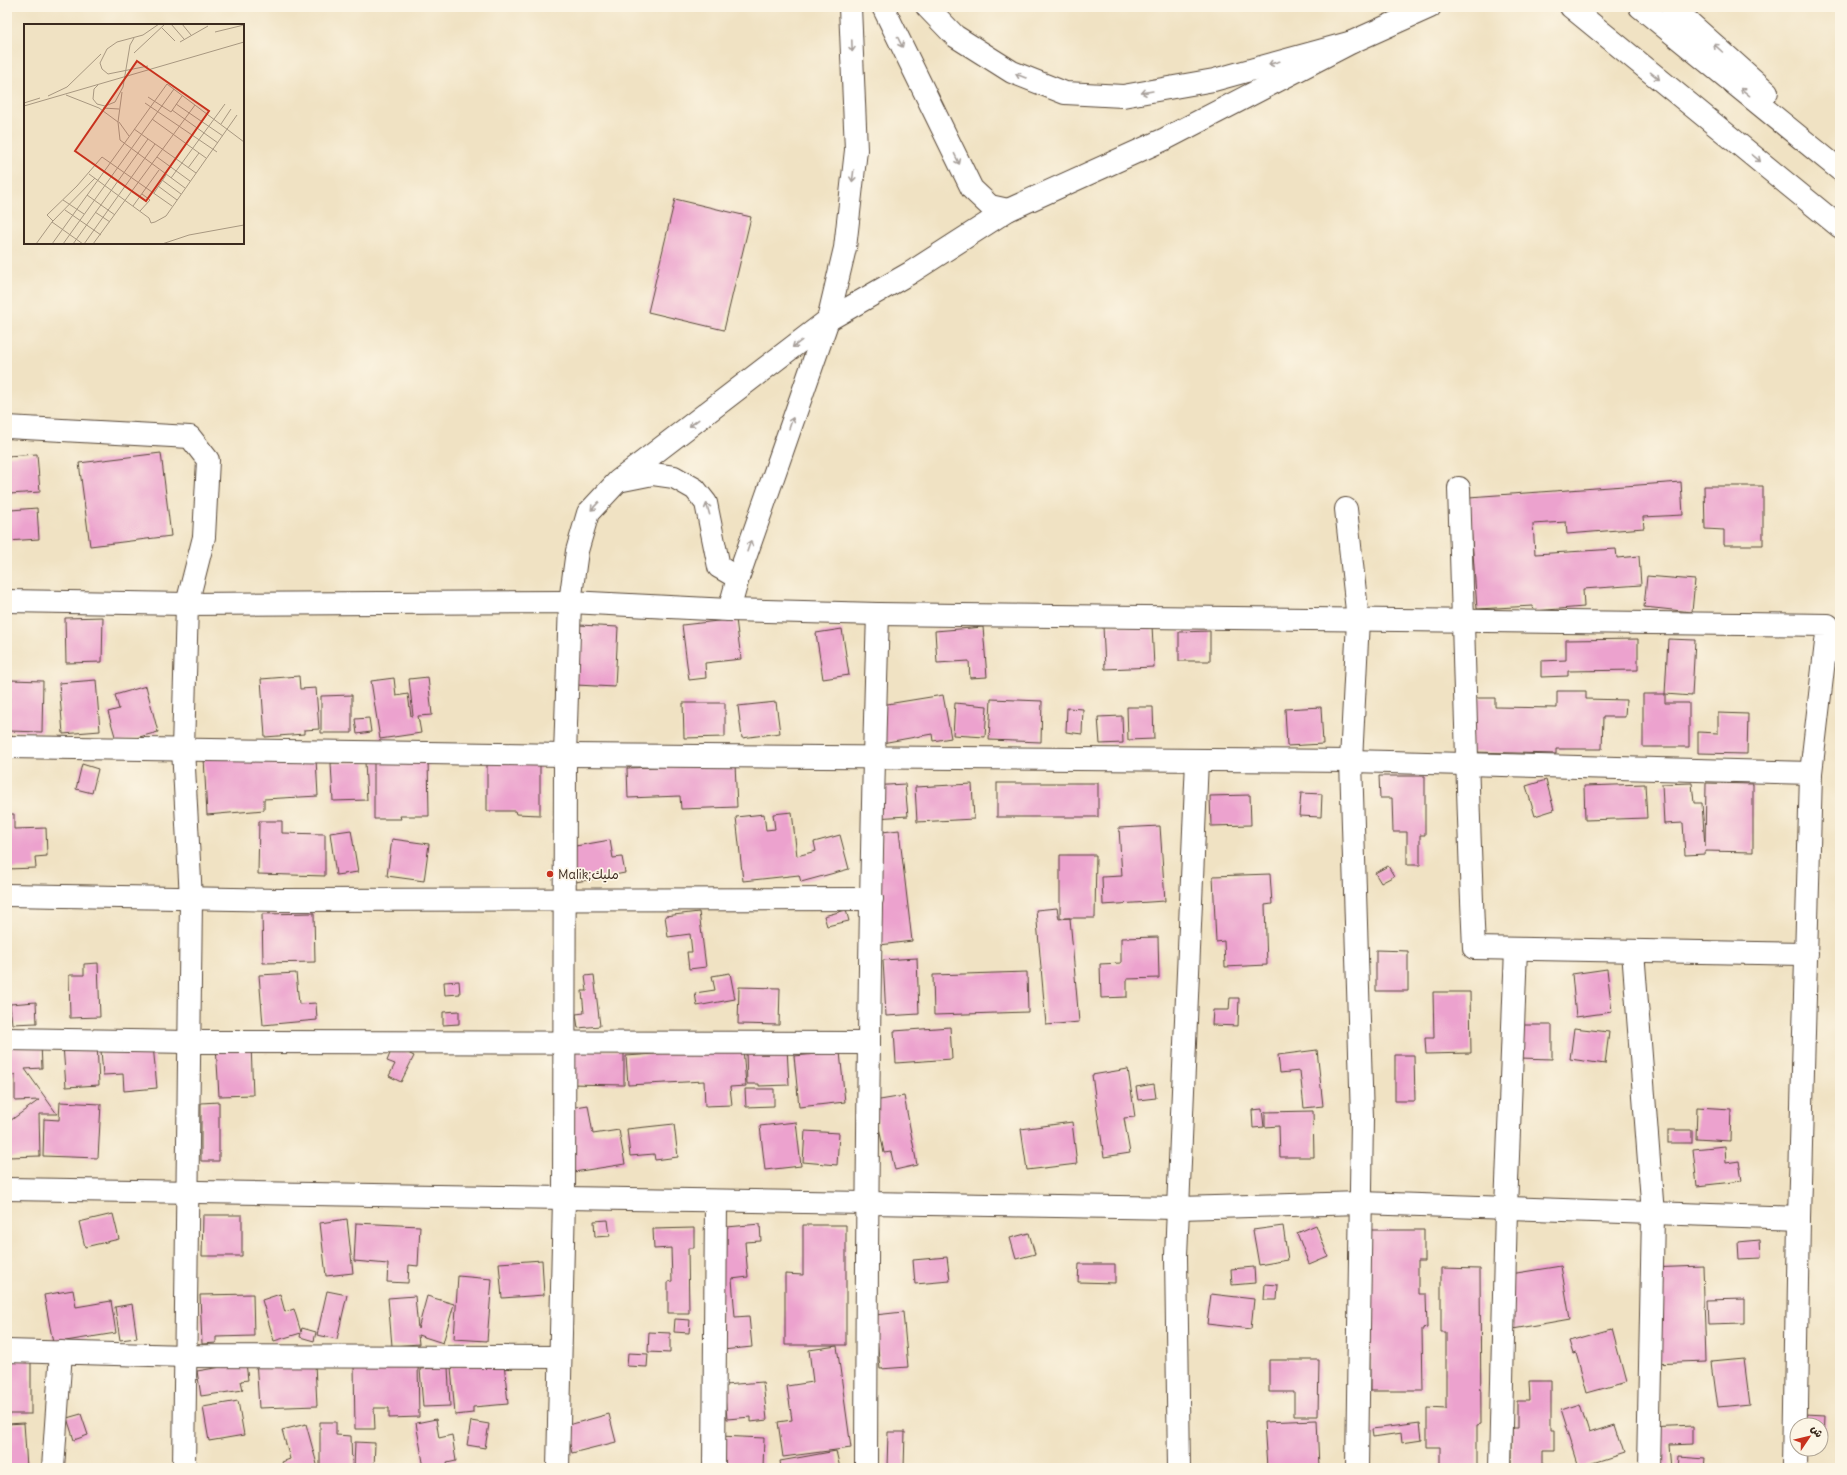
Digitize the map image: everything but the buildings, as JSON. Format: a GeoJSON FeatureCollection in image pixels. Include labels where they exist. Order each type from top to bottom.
{"type":"FeatureCollection","features":[{"type":"Feature","properties":{"kind":"main road"},"geometry":{"type":"LineString","coordinates":[[730,610],[738,578],[798,402],[828,320],[845,248],[856,150],[850,7]]}},
{"type":"Feature","properties":{"kind":"main road"},"geometry":{"type":"LineString","coordinates":[[883,7],[972,189],[990,206],[1008,210]]}},
{"type":"Feature","properties":{"kind":"main road"},"geometry":{"type":"LineString","coordinates":[[927,7],[954,36],[1012,72],[1065,93],[1123,96],[1176,87],[1214,80],[1352,42]]}},
{"type":"Feature","properties":{"kind":"main road"},"geometry":{"type":"LineString","coordinates":[[558,1468],[564,1198],[566,755],[570,602],[577,551],[588,513],[618,481],[828,320],[910,273],[1008,210],[1165,139],[1352,42],[1430,7]]}},
{"type":"Feature","properties":{"kind":"main road"},"geometry":{"type":"LineString","coordinates":[[1565,7],[1637,61]]}},
{"type":"Feature","properties":{"kind":"main road"},"geometry":{"type":"LineString","coordinates":[[1571,7],[1840,227]]}},
{"type":"Feature","properties":{"kind":"main road"},"geometry":{"type":"LineString","coordinates":[[1640,7],[1840,170]]}},
{"type":"Feature","properties":{"kind":"main road"},"geometry":{"type":"LineString","coordinates":[[1672,7],[1840,159]]}},
{"type":"Feature","properties":{"kind":"main road"},"geometry":{"type":"LineString","coordinates":[[7,427],[190,437],[208,460],[204,537],[187,604],[183,749],[191,898],[184,1468]]}},
{"type":"Feature","properties":{"kind":"main road"},"geometry":{"type":"LineString","coordinates":[[618,481],[653,474],[674,477],[695,489],[706,504],[719,567],[738,578]]}},
{"type":"Feature","properties":{"kind":"main road"},"geometry":{"type":"LineString","coordinates":[[1459,488],[1464,621],[1466,764],[1474,948],[1807,954]]}},
{"type":"Feature","properties":{"kind":"main road"},"geometry":{"type":"LineString","coordinates":[[1346,509],[1358,620],[1351,761],[1362,1118],[1357,1468]]}},
{"type":"Feature","properties":{"kind":"main road"},"geometry":{"type":"LineString","coordinates":[[7,601],[187,604],[570,602],[730,610],[878,614],[1828,625],[1811,773],[1807,954],[1798,1218],[1795,1468]]}},
{"type":"Feature","properties":{"kind":"main road"},"geometry":{"type":"LineString","coordinates":[[866,1468],[867,1203],[873,758],[878,614]]}},
{"type":"Feature","properties":{"kind":"main road"},"geometry":{"type":"LineString","coordinates":[[7,747],[566,755],[1351,761],[1811,773]]}},
{"type":"Feature","properties":{"kind":"main road"},"geometry":{"type":"LineString","coordinates":[[1179,1468],[1176,1256],[1197,760]]}},
{"type":"Feature","properties":{"kind":"main road"},"geometry":{"type":"LineString","coordinates":[[7,895],[191,898],[565,900],[872,899]]}},
{"type":"Feature","properties":{"kind":"main road"},"geometry":{"type":"LineString","coordinates":[[1500,1468],[1506,1208],[1516,949]]}},
{"type":"Feature","properties":{"kind":"main road"},"geometry":{"type":"LineString","coordinates":[[1633,951],[1654,1214],[1648,1468]]}},
{"type":"Feature","properties":{"kind":"main road"},"geometry":{"type":"LineString","coordinates":[[7,1039],[190,1042],[869,1043]]}},
{"type":"Feature","properties":{"kind":"main road"},"geometry":{"type":"LineString","coordinates":[[7,1189],[1179,1208],[1361,1203],[1798,1218]]}},
{"type":"Feature","properties":{"kind":"main road"},"geometry":{"type":"LineString","coordinates":[[714,1468],[716,1201]]}},
{"type":"Feature","properties":{"kind":"main road"},"geometry":{"type":"LineString","coordinates":[[7,1351],[186,1356],[560,1357]]}},
{"type":"Feature","properties":{"kind":"main road"},"geometry":{"type":"LineString","coordinates":[[53,1468],[61,1352]]}},
{"type":"Feature","properties":{"kind":"place","name":"Malik;مليك"},"geometry":{"type":"Point","coordinates":[550,874]}}]}
